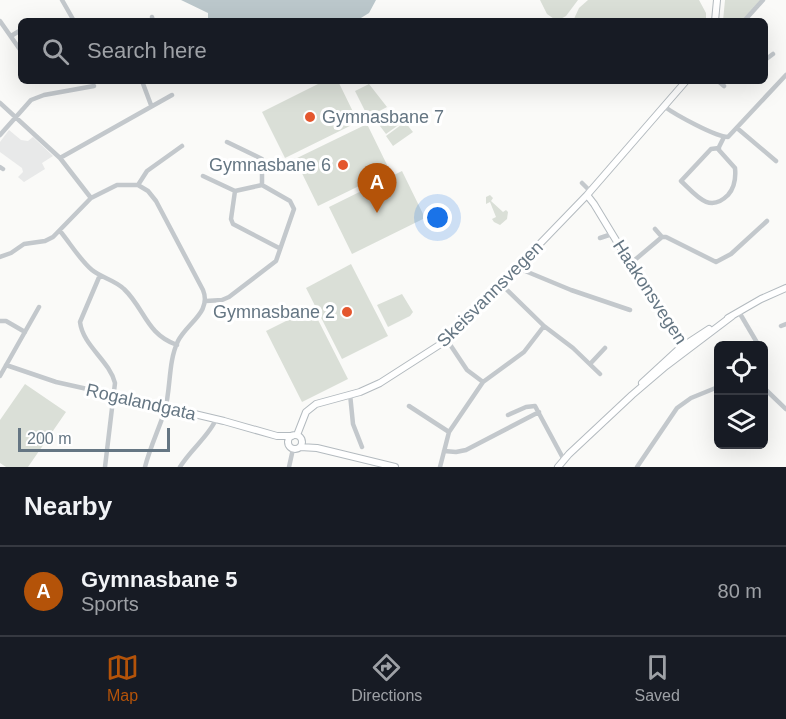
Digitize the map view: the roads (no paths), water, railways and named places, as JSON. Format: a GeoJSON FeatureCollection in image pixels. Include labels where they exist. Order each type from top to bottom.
{"type":"FeatureCollection","features":[{"type":"Feature","properties":{"kind":"street"},"geometry":{"type":"LineString","coordinates":[[62,0],[72,18]]}},
{"type":"Feature","properties":{"kind":"street"},"geometry":{"type":"LineString","coordinates":[[716,18],[717,0]]}},
{"type":"Feature","properties":{"kind":"street"},"geometry":{"type":"LineString","coordinates":[[747,18],[763,0]]}},
{"type":"Feature","properties":{"kind":"street"},"geometry":{"type":"LineString","coordinates":[[0,21],[18,46]]}},
{"type":"Feature","properties":{"kind":"street"},"geometry":{"type":"LineString","coordinates":[[11,36],[18,32]]}},
{"type":"Feature","properties":{"kind":"street"},"geometry":{"type":"LineString","coordinates":[[768,58],[773,54]]}},
{"type":"Feature","properties":{"kind":"street"},"geometry":{"type":"LineString","coordinates":[[665,107],[724,137],[730,136],[786,75]]}},
{"type":"Feature","properties":{"kind":"street"},"geometry":{"type":"LineString","coordinates":[[143,84],[151,105]]}},
{"type":"Feature","properties":{"kind":"street"},"geometry":{"type":"LineString","coordinates":[[582,183],[588,193],[684,84]]}},
{"type":"Feature","properties":{"kind":"street"},"geometry":{"type":"LineString","coordinates":[[0,134],[26,105],[37,97],[94,86]]}},
{"type":"Feature","properties":{"kind":"street"},"geometry":{"type":"LineString","coordinates":[[60,158],[151,105],[171,98],[172,95]]}},
{"type":"Feature","properties":{"kind":"street"},"geometry":{"type":"LineString","coordinates":[[0,103],[60,158],[91,198]]}},
{"type":"Feature","properties":{"kind":"street"},"geometry":{"type":"LineString","coordinates":[[737,128],[776,160]]}},
{"type":"Feature","properties":{"kind":"street"},"geometry":{"type":"LineString","coordinates":[[719,148],[711,149],[681,181],[700,199],[708,203],[716,204],[733,189],[735,168],[720,153],[719,148],[724,137]]}},
{"type":"Feature","properties":{"kind":"street"},"geometry":{"type":"LineString","coordinates":[[227,142],[262,159],[262,185]]}},
{"type":"Feature","properties":{"kind":"street"},"geometry":{"type":"LineString","coordinates":[[138,184],[144,174],[182,146]]}},
{"type":"Feature","properties":{"kind":"street"},"geometry":{"type":"LineString","coordinates":[[203,176],[235,191],[262,185],[293,205],[294,209],[276,261],[229,297],[206,302]]}},
{"type":"Feature","properties":{"kind":"street"},"geometry":{"type":"LineString","coordinates":[[0,257],[24,244],[49,240],[91,198],[117,185],[138,184],[156,201],[203,290],[206,302],[203,310],[184,331],[177,345],[165,408],[145,467]]}},
{"type":"Feature","properties":{"kind":"street"},"geometry":{"type":"LineString","coordinates":[[235,191],[231,219],[233,224],[279,248]]}},
{"type":"Feature","properties":{"kind":"street","name":"Haakonsvegen"},"geometry":{"type":"LineString","coordinates":[[588,193],[674,335],[680,338],[684,348]]}},
{"type":"Feature","properties":{"kind":"street","name":"Skeisvannsvegen"},"geometry":{"type":"LineString","coordinates":[[296,445],[289,440],[294,436],[310,408],[322,401],[370,388],[447,340],[588,193]]}},
{"type":"Feature","properties":{"kind":"street"},"geometry":{"type":"LineString","coordinates":[[655,229],[662,237],[670,238],[710,261],[716,262],[731,254],[767,221]]}},
{"type":"Feature","properties":{"kind":"street"},"geometry":{"type":"LineString","coordinates":[[60,231],[88,266],[122,287],[154,331],[167,342],[177,345]]}},
{"type":"Feature","properties":{"kind":"street","name":"Haakonsvegen"},"geometry":{"type":"LineString","coordinates":[[600,238],[612,234]]}},
{"type":"Feature","properties":{"kind":"street"},"geometry":{"type":"LineString","coordinates":[[630,264],[662,237]]}},
{"type":"Feature","properties":{"kind":"street"},"geometry":{"type":"LineString","coordinates":[[518,268],[571,290],[630,310]]}},
{"type":"Feature","properties":{"kind":"street"},"geometry":{"type":"LineString","coordinates":[[100,275],[80,322],[84,335],[114,378],[105,467]]}},
{"type":"Feature","properties":{"kind":"street"},"geometry":{"type":"LineString","coordinates":[[501,284],[543,326],[600,374]]}},
{"type":"Feature","properties":{"kind":"street"},"geometry":{"type":"LineString","coordinates":[[558,467],[657,368],[732,316],[786,288]]}},
{"type":"Feature","properties":{"kind":"street"},"geometry":{"type":"LineString","coordinates":[[0,376],[39,307]]}},
{"type":"Feature","properties":{"kind":"street"},"geometry":{"type":"LineString","coordinates":[[739,312],[757,341]]}},
{"type":"Feature","properties":{"kind":"street"},"geometry":{"type":"LineString","coordinates":[[0,321],[6,321],[25,332]]}},
{"type":"Feature","properties":{"kind":"street"},"geometry":{"type":"LineString","coordinates":[[440,467],[449,432],[483,382],[524,352],[543,326]]}},
{"type":"Feature","properties":{"kind":"street"},"geometry":{"type":"LineString","coordinates":[[447,340],[467,370],[483,382]]}},
{"type":"Feature","properties":{"kind":"street"},"geometry":{"type":"LineString","coordinates":[[590,364],[605,348]]}},
{"type":"Feature","properties":{"kind":"street","name":"Rogalandgata"},"geometry":{"type":"LineString","coordinates":[[6,365],[64,384],[216,419],[277,436],[296,445]]}},
{"type":"Feature","properties":{"kind":"street"},"geometry":{"type":"LineString","coordinates":[[637,467],[677,408],[691,398],[714,389]]}},
{"type":"Feature","properties":{"kind":"street"},"geometry":{"type":"LineString","coordinates":[[768,392],[786,409]]}},
{"type":"Feature","properties":{"kind":"street"},"geometry":{"type":"LineString","coordinates":[[350,394],[353,424],[362,447]]}},
{"type":"Feature","properties":{"kind":"street"},"geometry":{"type":"LineString","coordinates":[[409,406],[449,432]]}},
{"type":"Feature","properties":{"kind":"street"},"geometry":{"type":"LineString","coordinates":[[508,415],[535,406],[564,460]]}},
{"type":"Feature","properties":{"kind":"street"},"geometry":{"type":"LineString","coordinates":[[444,451],[466,450],[539,412]]}},
{"type":"Feature","properties":{"kind":"street"},"geometry":{"type":"LineString","coordinates":[[180,467],[216,419]]}},
{"type":"Feature","properties":{"kind":"street","name":"Rogalandgata"},"geometry":{"type":"LineString","coordinates":[[277,436],[294,436]]}},
{"type":"Feature","properties":{"kind":"street"},"geometry":{"type":"LineString","coordinates":[[289,467],[296,445],[294,436]]}},
{"type":"Feature","properties":{"kind":"street"},"geometry":{"type":"LineString","coordinates":[[296,445],[317,448],[375,465],[395,467]]}},
{"type":"Feature","properties":{"kind":"place","name":"Gymnasbane 7"},"geometry":{"type":"Point","coordinates":[310,117]}},
{"type":"Feature","properties":{"kind":"place","name":"Gymnasbane 6"},"geometry":{"type":"Point","coordinates":[343,165]}},
{"type":"Feature","properties":{"kind":"place","name":"Gymnasbane 5"},"geometry":{"type":"Point","coordinates":[377,213]}},
{"type":"Feature","properties":{"kind":"place","name":"Gymnasbane 2"},"geometry":{"type":"Point","coordinates":[347,312]}}]}
